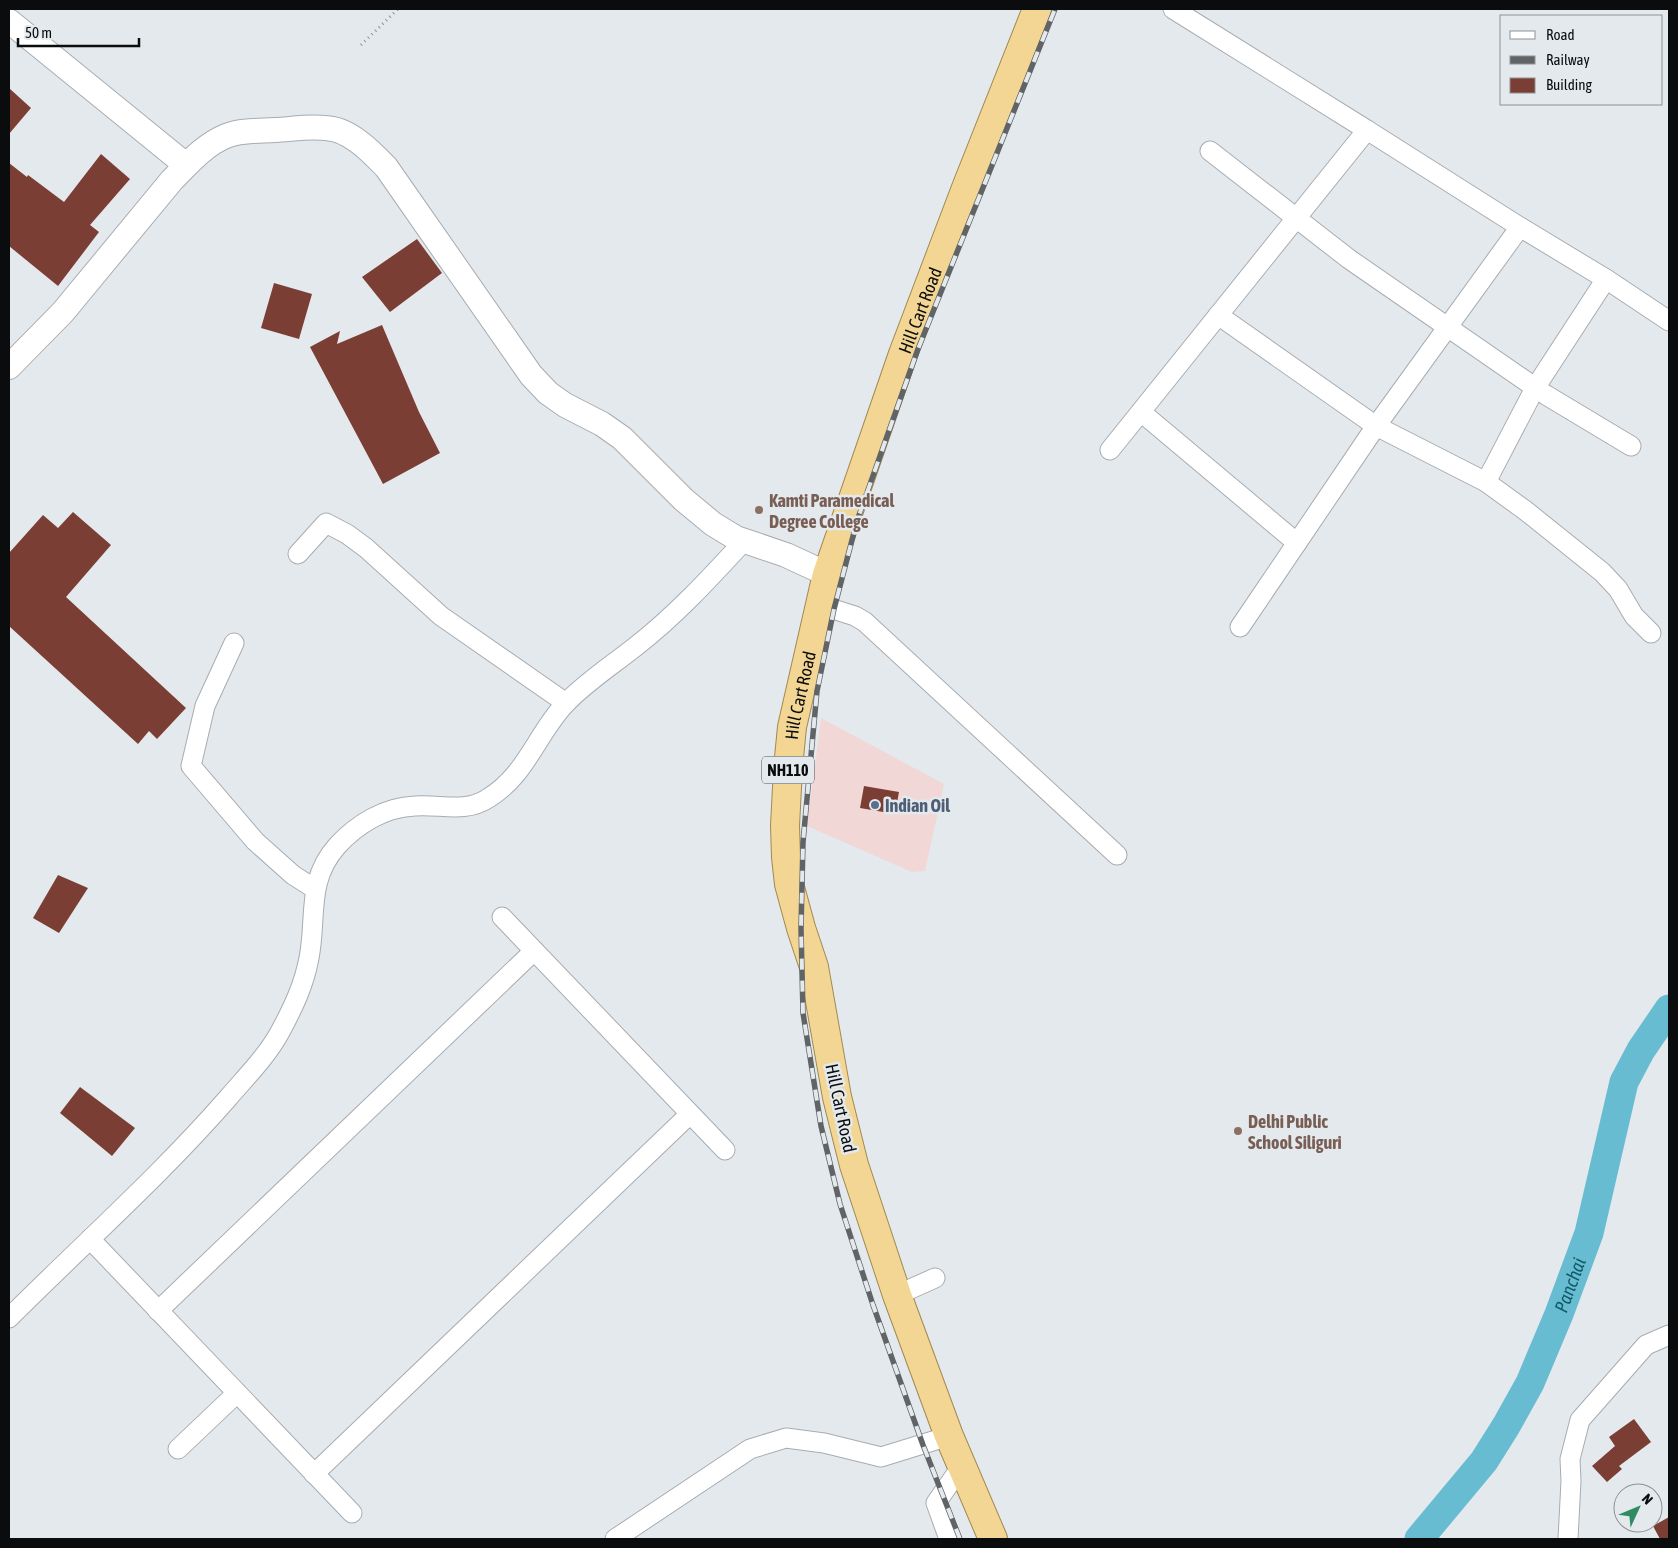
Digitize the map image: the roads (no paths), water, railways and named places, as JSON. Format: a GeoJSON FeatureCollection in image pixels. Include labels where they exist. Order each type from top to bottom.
{"type":"FeatureCollection","features":[{"type":"Feature","properties":{"kind":"highway","name":"Hill Cart Road"},"geometry":{"type":"LineString","coordinates":[[993,1539],[949,1436],[897,1294],[854,1165],[837,1097],[814,967],[801,928],[788,875],[785,826],[791,735],[827,574],[903,354],[1037,9]]}},
{"type":"Feature","properties":{"kind":"street"},"geometry":{"type":"LineString","coordinates":[[1173,9],[1606,279],[1669,321]]}},
{"type":"Feature","properties":{"kind":"street"},"geometry":{"type":"LineString","coordinates":[[9,21],[186,165]]}},
{"type":"Feature","properties":{"kind":"street"},"geometry":{"type":"LineString","coordinates":[[9,367],[63,312],[172,180],[186,165],[210,145],[226,136],[246,131],[312,127],[337,130],[370,151],[386,167],[530,375],[548,393],[602,424],[622,438],[684,500],[713,524],[736,538],[786,555],[827,574]]}},
{"type":"Feature","properties":{"kind":"street"},"geometry":{"type":"LineString","coordinates":[[1110,450],[1367,130]]}},
{"type":"Feature","properties":{"kind":"street"},"geometry":{"type":"LineString","coordinates":[[1210,151],[1349,259],[1536,388],[1631,446]]}},
{"type":"Feature","properties":{"kind":"street"},"geometry":{"type":"LineString","coordinates":[[1240,627],[1376,426],[1520,226]]}},
{"type":"Feature","properties":{"kind":"street"},"geometry":{"type":"LineString","coordinates":[[1486,482],[1536,388],[1606,279]]}},
{"type":"Feature","properties":{"kind":"street"},"geometry":{"type":"LineString","coordinates":[[1218,316],[1376,426],[1486,482],[1526,511],[1602,572],[1618,589],[1634,616],[1651,633]]}},
{"type":"Feature","properties":{"kind":"street"},"geometry":{"type":"LineString","coordinates":[[1141,412],[1297,543]]}},
{"type":"Feature","properties":{"kind":"street"},"geometry":{"type":"LineString","coordinates":[[298,554],[326,524],[347,534],[366,548],[441,616],[566,703]]}},
{"type":"Feature","properties":{"kind":"street"},"geometry":{"type":"LineString","coordinates":[[9,1318],[132,1199],[208,1120],[278,1036],[293,1008],[303,982],[309,957],[315,889],[325,864],[337,846],[376,816],[395,808],[416,805],[468,807],[486,800],[502,788],[522,768],[566,703],[598,674],[635,647],[672,615],[744,541]]}},
{"type":"Feature","properties":{"kind":"street"},"geometry":{"type":"LineString","coordinates":[[820,606],[854,616],[865,622],[1117,855]]}},
{"type":"Feature","properties":{"kind":"street"},"geometry":{"type":"LineString","coordinates":[[234,643],[205,706],[191,766],[255,841],[293,875],[315,889]]}},
{"type":"Feature","properties":{"kind":"street"},"geometry":{"type":"LineString","coordinates":[[502,917],[725,1150]]}},
{"type":"Feature","properties":{"kind":"street"},"geometry":{"type":"LineString","coordinates":[[158,1311],[534,951]]}},
{"type":"Feature","properties":{"kind":"street"},"geometry":{"type":"LineString","coordinates":[[314,1474],[690,1114]]}},
{"type":"Feature","properties":{"kind":"street"},"geometry":{"type":"LineString","coordinates":[[90,1239],[352,1513]]}},
{"type":"Feature","properties":{"kind":"street"},"geometry":{"type":"LineString","coordinates":[[897,1294],[935,1278]]}},
{"type":"Feature","properties":{"kind":"street"},"geometry":{"type":"LineString","coordinates":[[1568,1539],[1571,1481],[1570,1459],[1580,1420],[1646,1345],[1669,1334]]}},
{"type":"Feature","properties":{"kind":"street"},"geometry":{"type":"LineString","coordinates":[[178,1449],[237,1393]]}},
{"type":"Feature","properties":{"kind":"street"},"geometry":{"type":"LineString","coordinates":[[615,1539],[750,1450],[786,1438],[824,1443],[881,1457],[949,1436]]}},
{"type":"Feature","properties":{"kind":"street"},"geometry":{"type":"LineString","coordinates":[[949,1539],[936,1504],[961,1467]]}},
{"type":"Feature","properties":{"kind":"waterway","name":"Panchai"},"geometry":{"type":"LineString","coordinates":[[1419,1539],[1484,1461],[1530,1383],[1559,1314],[1589,1233],[1624,1082],[1641,1050],[1669,1009]]}},
{"type":"Feature","properties":{"kind":"railway"},"geometry":{"type":"LineString","coordinates":[[960,1539],[923,1445],[873,1305],[840,1204],[821,1126],[803,1013],[801,928],[803,842],[817,691],[834,609],[857,521],[918,349],[1055,9]]}},
{"type":"Feature","properties":{"kind":"place","name":"Kamti Paramedical Degree College"},"geometry":{"type":"Point","coordinates":[759,510]}},
{"type":"Feature","properties":{"kind":"place","name":"Indian Oil"},"geometry":{"type":"Point","coordinates":[875,805]}},
{"type":"Feature","properties":{"kind":"place","name":"Delhi Public School Siliguri"},"geometry":{"type":"Point","coordinates":[1238,1131]}}]}
